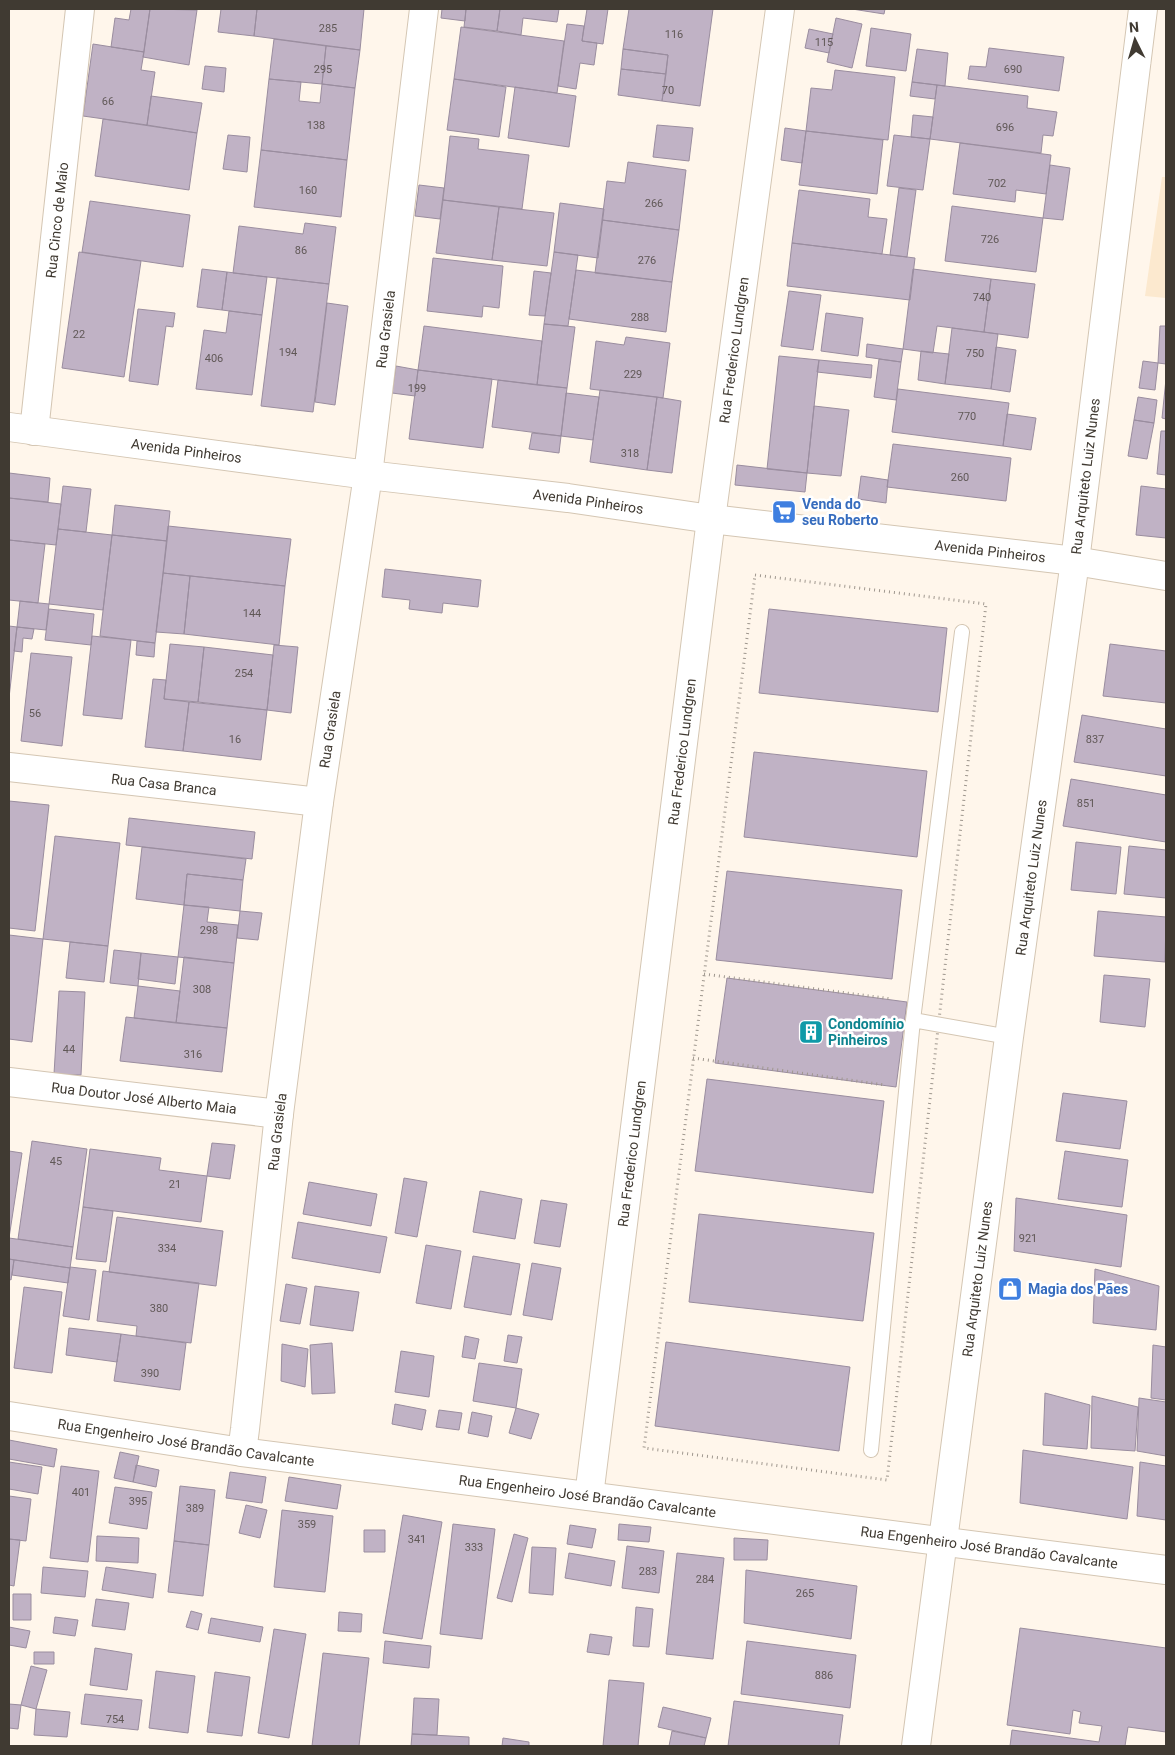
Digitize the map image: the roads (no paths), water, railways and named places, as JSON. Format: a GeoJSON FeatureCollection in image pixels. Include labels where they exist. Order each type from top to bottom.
{"type":"FeatureCollection","features":[{"type":"Feature","properties":{"kind":"street","name":"Rua Cinco de Maio"},"geometry":{"type":"LineString","coordinates":[[22,429],[80,9]]}},
{"type":"Feature","properties":{"kind":"street","name":"Rua Grasiela"},"geometry":{"type":"LineString","coordinates":[[242,1452],[279,1114],[319,802],[368,475],[424,9]]}},
{"type":"Feature","properties":{"kind":"street","name":"Rua Frederico Lundgren"},"geometry":{"type":"LineString","coordinates":[[589,1496],[710,519],[780,9]]}},
{"type":"Feature","properties":{"kind":"street","name":"Rua Arquiteto Luiz Nunes"},"geometry":{"type":"LineString","coordinates":[[916,1746],[1009,1037],[1075,561],[1144,9]]}},
{"type":"Feature","properties":{"kind":"street","name":"Avenida Pinheiros"},"geometry":{"type":"LineString","coordinates":[[22,429],[368,475],[568,498],[710,519],[1075,561],[1166,576]]}},
{"type":"Feature","properties":{"kind":"street","name":"Rua Casa Branca"},"geometry":{"type":"LineString","coordinates":[[9,767],[319,802]]}},
{"type":"Feature","properties":{"kind":"street","name":"Rua Doutor José Alberto Maia"},"geometry":{"type":"LineString","coordinates":[[9,1082],[279,1114]]}},
{"type":"Feature","properties":{"kind":"street","name":"Rua Engenheiro José Brandão Cavalcante"},"geometry":{"type":"LineString","coordinates":[[9,1416],[242,1452],[1166,1570]]}},
{"type":"Feature","properties":{"kind":"lane"},"geometry":{"type":"LineString","coordinates":[[871,1450],[906,1085],[962,632]]}},
{"type":"Feature","properties":{"kind":"lane"},"geometry":{"type":"LineString","coordinates":[[914,1014],[938,1024],[1009,1037]]}},
{"type":"Feature","properties":{"kind":"place","name":"Venda do seu Roberto"},"geometry":{"type":"Point","coordinates":[784,512]}},
{"type":"Feature","properties":{"kind":"place","name":"Condomínio Pinheiros"},"geometry":{"type":"Point","coordinates":[811,1032]}},
{"type":"Feature","properties":{"kind":"place","name":"Magia dos Pães"},"geometry":{"type":"Point","coordinates":[1010,1289]}}]}
